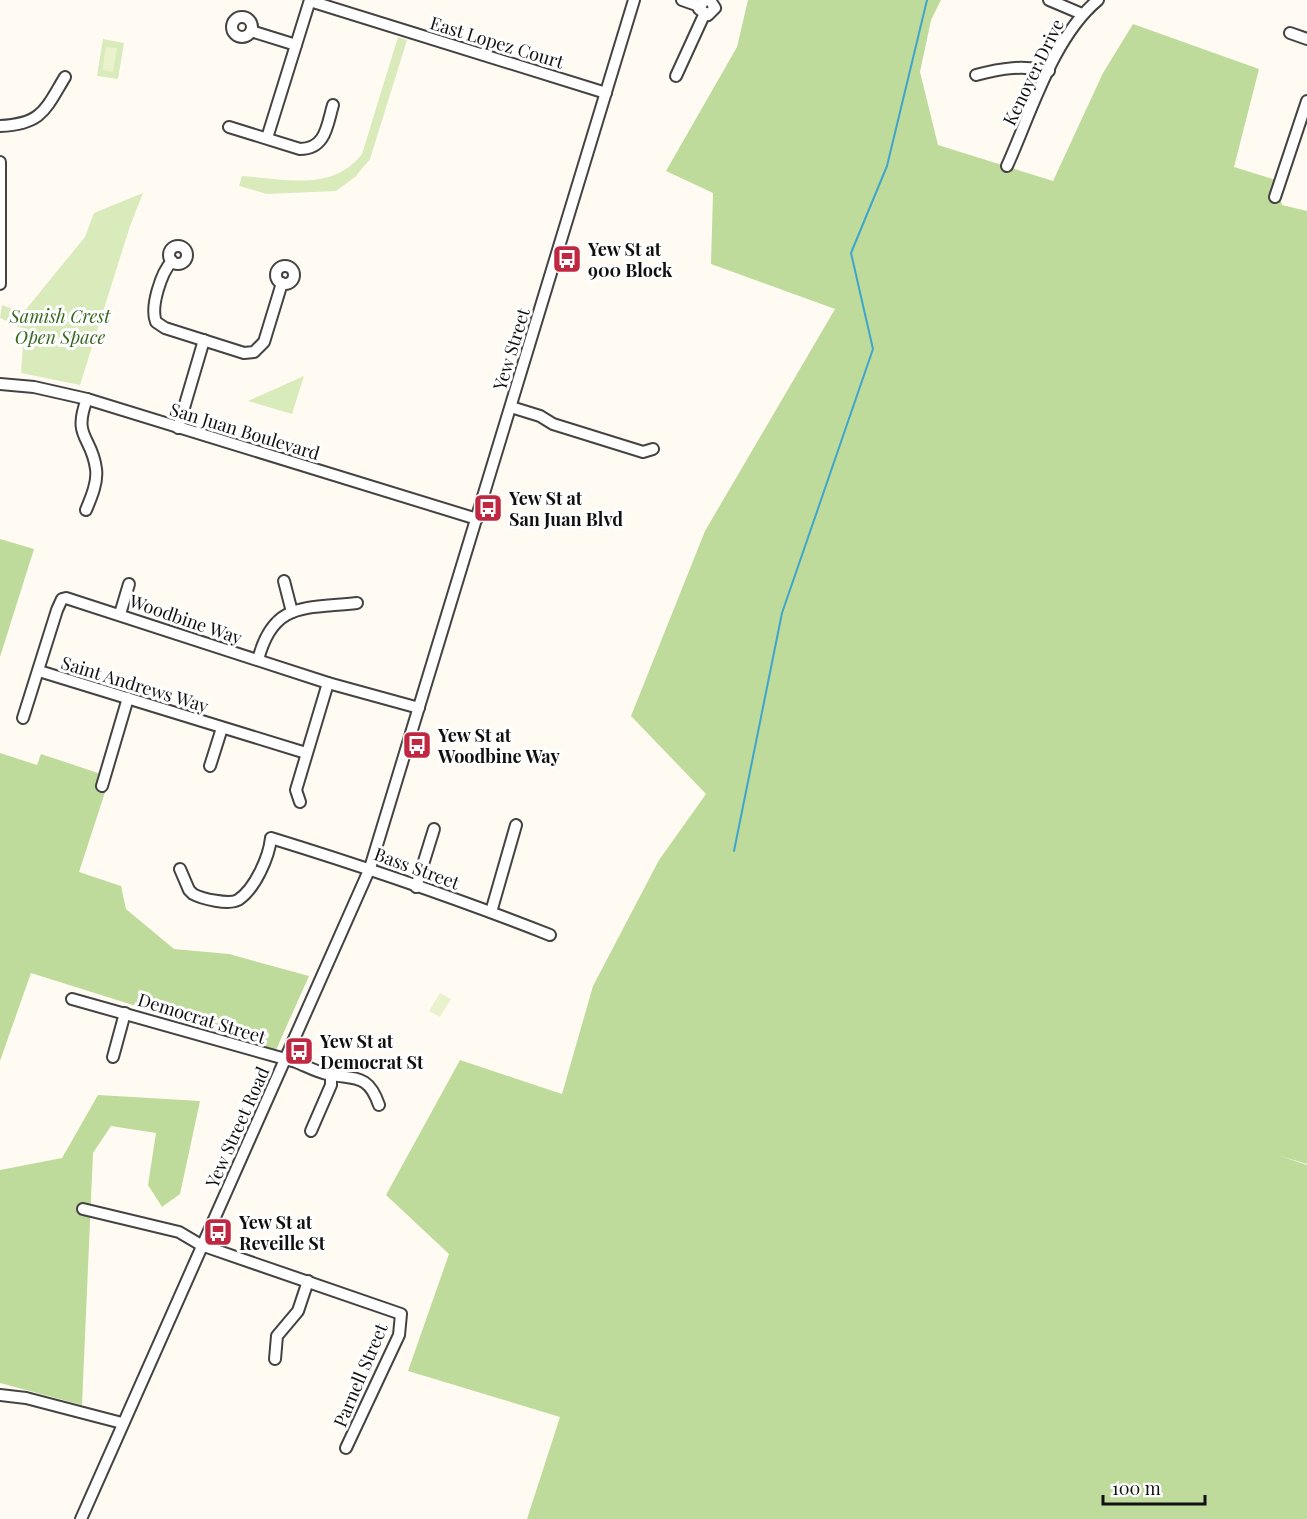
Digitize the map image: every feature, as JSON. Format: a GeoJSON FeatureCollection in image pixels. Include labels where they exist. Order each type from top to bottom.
{"type":"FeatureCollection","features":[{"type":"Feature","properties":{"kind":"street","name":"Yew Street"},"geometry":{"type":"LineString","coordinates":[[419,708],[634,0]]}},
{"type":"Feature","properties":{"kind":"street"},"geometry":{"type":"LineString","coordinates":[[682,0],[714,11],[714,4],[710,0]]}},
{"type":"Feature","properties":{"kind":"street"},"geometry":{"type":"LineString","coordinates":[[1049,0],[1082,14]]}},
{"type":"Feature","properties":{"kind":"street","name":"Kenoyer Drive"},"geometry":{"type":"LineString","coordinates":[[1007,166],[1067,36],[1082,14],[1098,0]]}},
{"type":"Feature","properties":{"kind":"street","name":"East Lopez Court"},"geometry":{"type":"LineString","coordinates":[[310,1],[606,93]]}},
{"type":"Feature","properties":{"kind":"street"},"geometry":{"type":"LineString","coordinates":[[267,138],[310,1]]}},
{"type":"Feature","properties":{"kind":"street"},"geometry":{"type":"LineString","coordinates":[[676,76],[702,7]]}},
{"type":"Feature","properties":{"kind":"street"},"geometry":{"type":"LineString","coordinates":[[251,31],[296,45]]}},
{"type":"Feature","properties":{"kind":"street"},"geometry":{"type":"LineString","coordinates":[[1290,33],[1307,39]]}},
{"type":"Feature","properties":{"kind":"street"},"geometry":{"type":"LineString","coordinates":[[976,75],[1005,67],[1024,66],[1049,71]]}},
{"type":"Feature","properties":{"kind":"street"},"geometry":{"type":"LineString","coordinates":[[0,126],[27,124],[40,116],[65,77]]}},
{"type":"Feature","properties":{"kind":"street"},"geometry":{"type":"LineString","coordinates":[[1275,197],[1307,101]]}},
{"type":"Feature","properties":{"kind":"street"},"geometry":{"type":"LineString","coordinates":[[229,127],[300,148],[318,145],[323,137],[333,105]]}},
{"type":"Feature","properties":{"kind":"street"},"geometry":{"type":"LineString","coordinates":[[0,162],[0,284]]}},
{"type":"Feature","properties":{"kind":"street"},"geometry":{"type":"LineString","coordinates":[[172,261],[166,267],[153,311],[156,322],[165,328],[244,352],[258,350],[264,342],[282,283]]}},
{"type":"Feature","properties":{"kind":"street"},"geometry":{"type":"LineString","coordinates":[[178,428],[204,340]]}},
{"type":"Feature","properties":{"kind":"street","name":"San Juan Boulevard"},"geometry":{"type":"LineString","coordinates":[[0,384],[34,387],[87,399],[477,519]]}},
{"type":"Feature","properties":{"kind":"street"},"geometry":{"type":"LineString","coordinates":[[86,510],[97,472],[80,428],[80,417],[87,399]]}},
{"type":"Feature","properties":{"kind":"street"},"geometry":{"type":"LineString","coordinates":[[511,407],[540,416],[553,424],[643,452],[653,449]]}},
{"type":"Feature","properties":{"kind":"street"},"geometry":{"type":"LineString","coordinates":[[284,581],[292,612]]}},
{"type":"Feature","properties":{"kind":"street"},"geometry":{"type":"LineString","coordinates":[[120,614],[129,584]]}},
{"type":"Feature","properties":{"kind":"street","name":"Woodbine Way"},"geometry":{"type":"LineString","coordinates":[[23,718],[62,599],[72,598],[328,683],[419,708]]}},
{"type":"Feature","properties":{"kind":"street"},"geometry":{"type":"LineString","coordinates":[[258,660],[269,629],[278,619],[292,612],[357,603]]}},
{"type":"Feature","properties":{"kind":"street","name":"Saint Andrews Way"},"geometry":{"type":"LineString","coordinates":[[39,671],[306,753]]}},
{"type":"Feature","properties":{"kind":"street"},"geometry":{"type":"LineString","coordinates":[[300,802],[296,790],[328,683]]}},
{"type":"Feature","properties":{"kind":"street"},"geometry":{"type":"LineString","coordinates":[[102,786],[128,698]]}},
{"type":"Feature","properties":{"kind":"street","name":"Yew Street Road"},"geometry":{"type":"LineString","coordinates":[[81,1519],[370,868],[419,708]]}},
{"type":"Feature","properties":{"kind":"street","name":"Saint Andrews Way"},"geometry":{"type":"LineString","coordinates":[[210,766],[222,728]]}},
{"type":"Feature","properties":{"kind":"street"},"geometry":{"type":"LineString","coordinates":[[491,912],[516,825]]}},
{"type":"Feature","properties":{"kind":"street"},"geometry":{"type":"LineString","coordinates":[[416,887],[434,829]]}},
{"type":"Feature","properties":{"kind":"street","name":"Bass Street"},"geometry":{"type":"LineString","coordinates":[[180,868],[193,894],[231,902],[239,899],[253,882],[266,858],[271,838],[370,868],[550,935]]}},
{"type":"Feature","properties":{"kind":"street","name":"Democrat Street"},"geometry":{"type":"LineString","coordinates":[[72,999],[125,1012],[331,1075],[363,1080],[371,1086],[379,1105]]}},
{"type":"Feature","properties":{"kind":"street"},"geometry":{"type":"LineString","coordinates":[[113,1057],[125,1012]]}},
{"type":"Feature","properties":{"kind":"street"},"geometry":{"type":"LineString","coordinates":[[311,1131],[331,1085],[331,1075]]}},
{"type":"Feature","properties":{"kind":"street"},"geometry":{"type":"LineString","coordinates":[[83,1209],[168,1229],[201,1245],[308,1281],[298,1311],[277,1336],[275,1359]]}},
{"type":"Feature","properties":{"kind":"street","name":"Parnell Street"},"geometry":{"type":"LineString","coordinates":[[308,1281],[401,1314],[399,1335],[346,1448]]}},
{"type":"Feature","properties":{"kind":"street"},"geometry":{"type":"LineString","coordinates":[[0,1395],[122,1423]]}},
{"type":"Feature","properties":{"kind":"green space"},"geometry":{"type":"Polygon","coordinates":[[[748,0],[941,0],[931,20],[920,72],[938,145],[1053,181],[1103,73],[1133,24],[1259,69],[1234,167],[1276,180],[1282,205],[1307,211],[1307,1164],[1280,1156],[1307,1165],[1307,1519],[527,1519],[560,1417],[408,1371],[449,1254],[386,1195],[460,1060],[562,1094],[593,986],[659,860],[706,794],[631,716],[705,531],[835,309],[711,264],[713,193],[666,171],[737,47],[748,0]]]}},
{"type":"Feature","properties":{"kind":"green space"},"geometry":{"type":"Polygon","coordinates":[[[398,37],[407,40],[370,159],[355,177],[336,191],[267,194],[239,186],[242,176],[307,180],[337,174],[350,166],[362,154],[398,37]]]}},
{"type":"Feature","properties":{"kind":"green space"},"geometry":{"type":"Polygon","coordinates":[[[103,39],[124,43],[118,79],[97,76],[103,39]]]}},
{"type":"Feature","properties":{"kind":"green space"},"geometry":{"type":"Polygon","coordinates":[[[106,47],[117,48],[113,72],[102,70],[106,47]]]}},
{"type":"Feature","properties":{"kind":"green space","name":"Samish Crest Open Space"},"geometry":{"type":"Polygon","coordinates":[[[143,193],[130,226],[80,385],[21,373],[24,329],[0,318],[2,305],[23,313],[85,237],[94,213],[143,193]]]}},
{"type":"Feature","properties":{"kind":"green space"},"geometry":{"type":"Polygon","coordinates":[[[304,376],[292,414],[248,401],[304,376]]]}},
{"type":"Feature","properties":{"kind":"green space"},"geometry":{"type":"Polygon","coordinates":[[[0,539],[34,549],[0,657],[0,539]]]}},
{"type":"Feature","properties":{"kind":"green space"},"geometry":{"type":"Polygon","coordinates":[[[0,753],[37,765],[41,754],[110,777],[79,872],[121,886],[126,909],[174,949],[229,954],[309,976],[276,1050],[31,973],[0,1061],[0,753]]]}},
{"type":"Feature","properties":{"kind":"green space"},"geometry":{"type":"Polygon","coordinates":[[[440,993],[451,999],[440,1017],[429,1011],[440,993]]]}},
{"type":"Feature","properties":{"kind":"green space"},"geometry":{"type":"Polygon","coordinates":[[[98,1095],[200,1101],[180,1194],[162,1207],[148,1185],[156,1133],[111,1126],[93,1153],[82,1405],[0,1383],[0,1170],[62,1158],[98,1095]]]}},
{"type":"Feature","properties":{"kind":"waterway"},"geometry":{"type":"LineString","coordinates":[[734,851],[782,613],[873,349],[851,253],[887,166],[927,0]]}},
{"type":"Feature","properties":{"kind":"place","name":"Yew St at 900 Block"},"geometry":{"type":"Point","coordinates":[567,259]}},
{"type":"Feature","properties":{"kind":"place","name":"Yew St at San Juan Blvd"},"geometry":{"type":"Point","coordinates":[488,508]}},
{"type":"Feature","properties":{"kind":"place","name":"Yew St at Woodbine Way"},"geometry":{"type":"Point","coordinates":[417,745]}},
{"type":"Feature","properties":{"kind":"place","name":"Yew St at Democrat St"},"geometry":{"type":"Point","coordinates":[299,1051]}},
{"type":"Feature","properties":{"kind":"place","name":"Yew St at Reveille St"},"geometry":{"type":"Point","coordinates":[218,1232]}}]}
